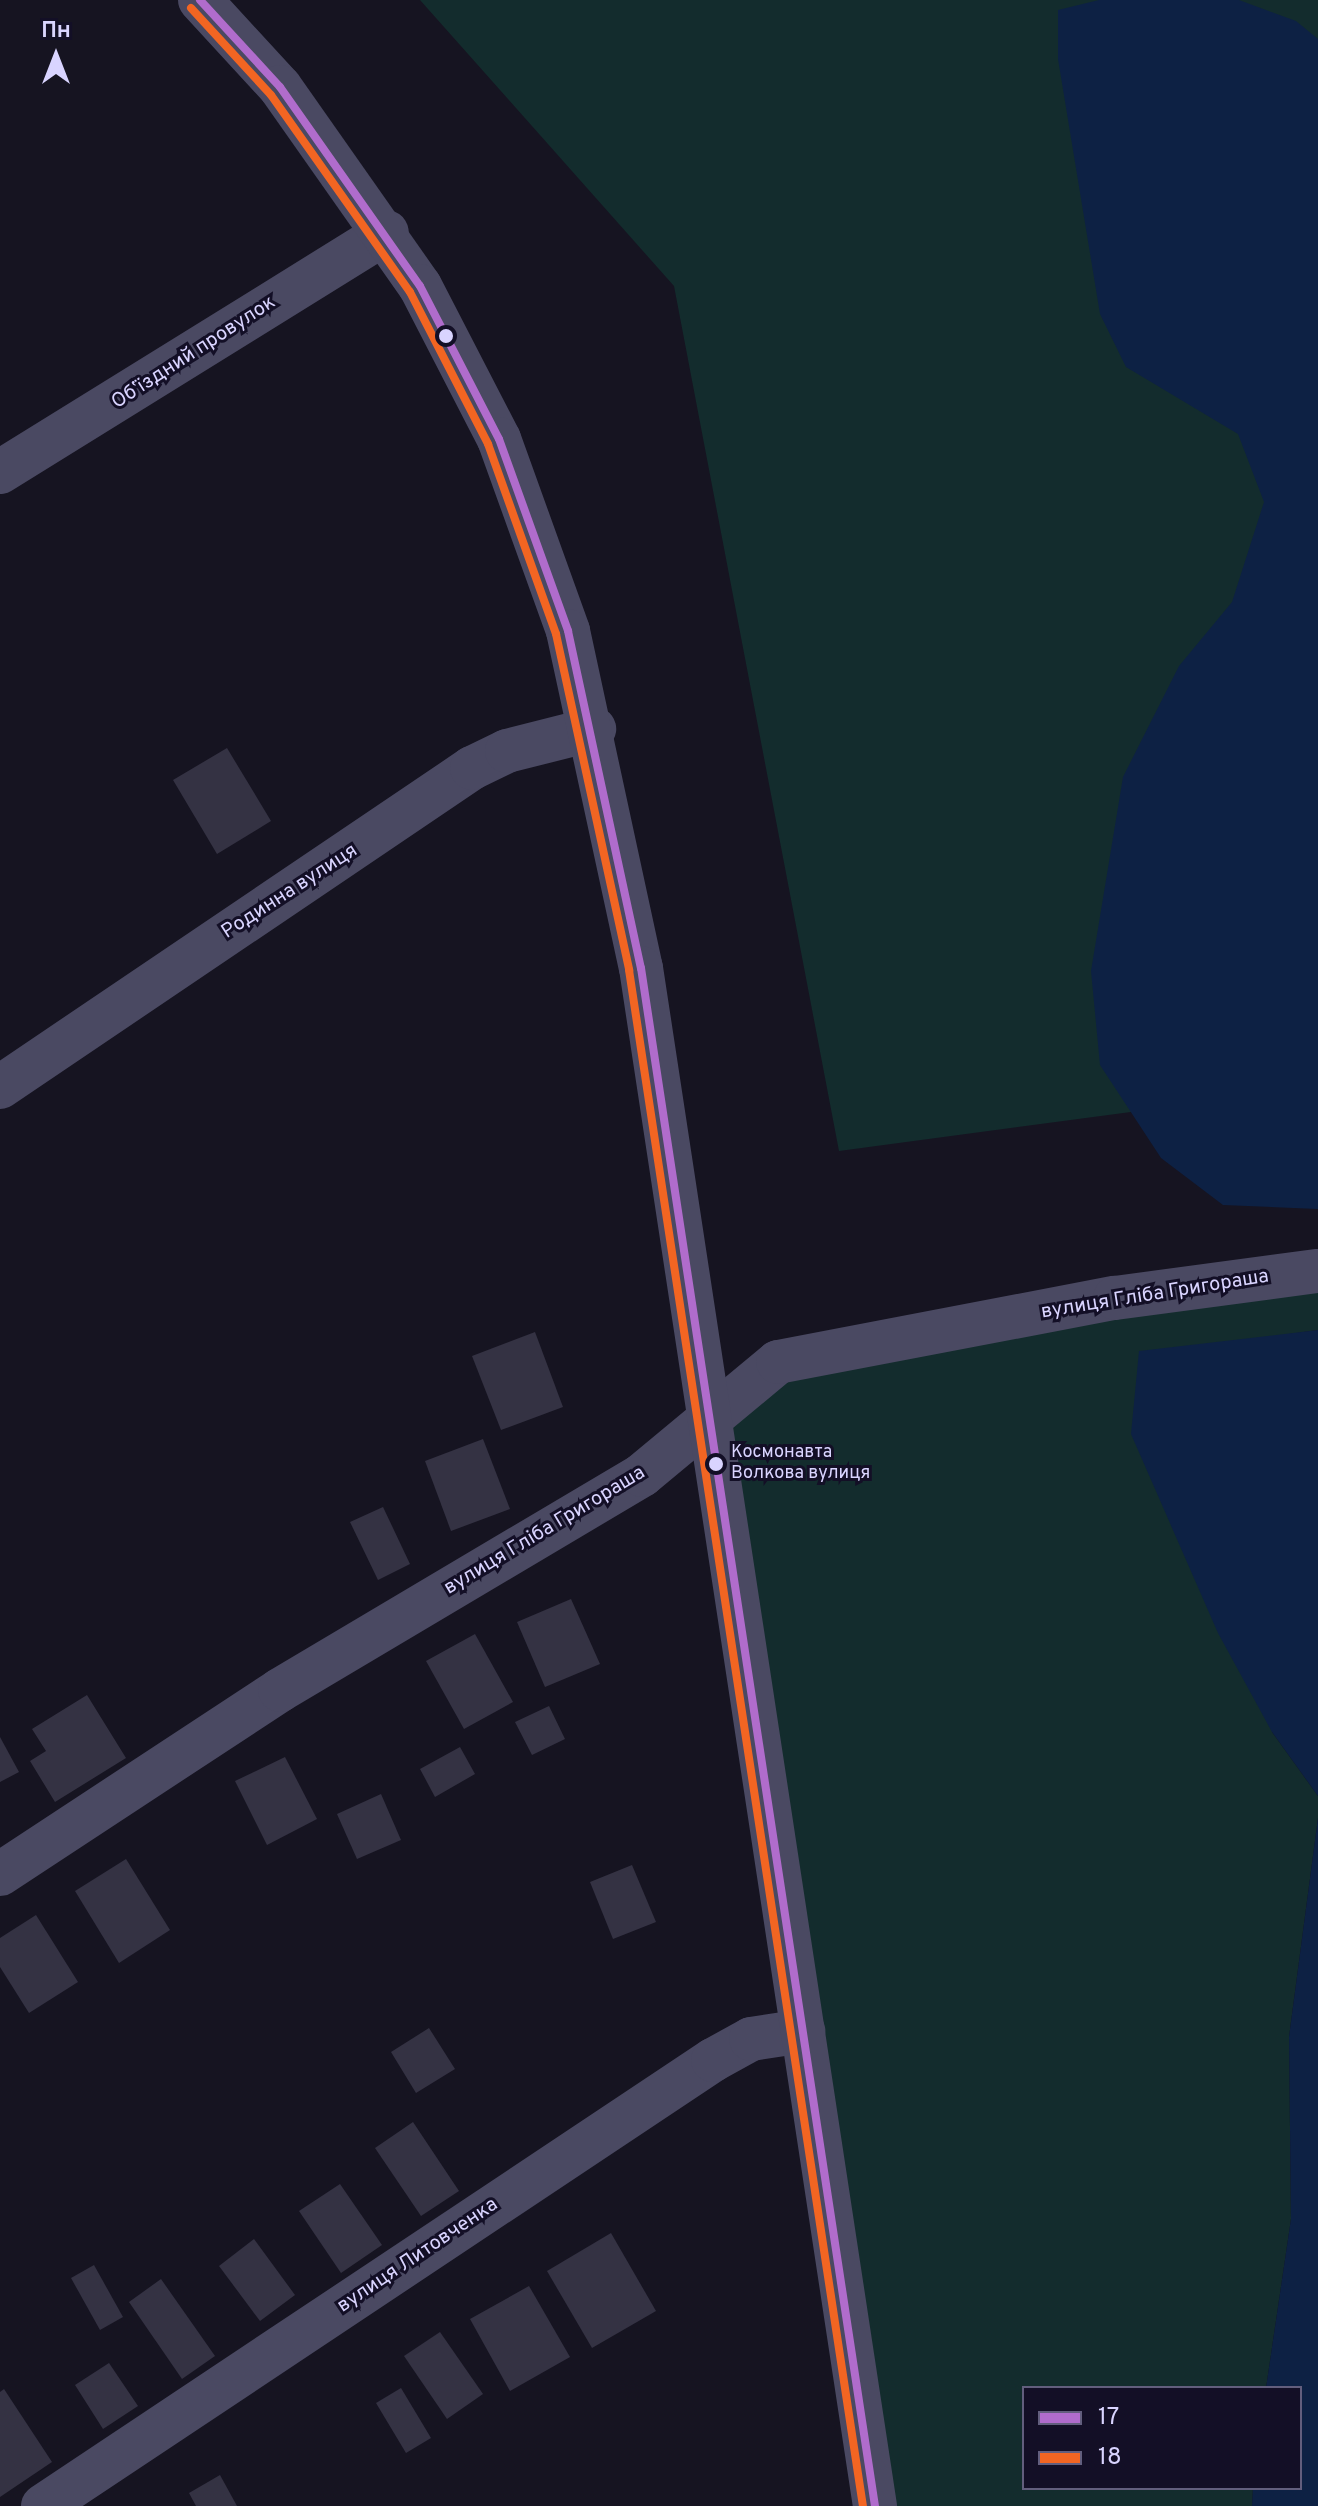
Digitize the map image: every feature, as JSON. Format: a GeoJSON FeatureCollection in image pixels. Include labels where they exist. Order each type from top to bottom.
{"type":"FeatureCollection","features":[{"type":"Feature","properties":{"kind":"street"},"geometry":{"type":"LineString","coordinates":[[200,0],[280,87],[387,232],[499,439],[549,573],[594,729],[641,968],[875,2506]]}},
{"type":"Feature","properties":{"kind":"street","name":"Обʼїздний провулок"},"geometry":{"type":"LineString","coordinates":[[0,472],[387,232]]}},
{"type":"Feature","properties":{"kind":"street","name":"Родинна вулиця"},"geometry":{"type":"LineString","coordinates":[[0,1087],[472,768],[507,751],[594,729]]}},
{"type":"Feature","properties":{"kind":"street","name":"вулиця Гліба Григораша"},"geometry":{"type":"LineString","coordinates":[[0,1874],[280,1690],[642,1475],[778,1362],[1115,1298],[1318,1271]]}},
{"type":"Feature","properties":{"kind":"street","name":"вулиця Литовченка"},"geometry":{"type":"LineString","coordinates":[[43,2506],[713,2060],[751,2039],[803,2031]]}},
{"type":"Feature","properties":{"kind":"green space"},"geometry":{"type":"Polygon","coordinates":[[[420,0],[1318,0],[1318,1087],[839,1151],[674,286],[420,0]]]}},
{"type":"Feature","properties":{"kind":"green space"},"geometry":{"type":"Polygon","coordinates":[[[1318,1271],[1318,1330],[1289,1334],[1272,1732],[1318,1796],[1318,1818],[1289,2037],[1291,2219],[1266,2386],[1022,2386],[1022,2490],[1253,2490],[1252,2506],[875,2506],[710,1418],[778,1362],[1318,1271]]]}},
{"type":"Feature","properties":{"kind":"water"},"geometry":{"type":"Polygon","coordinates":[[[1099,0],[1239,0],[1296,21],[1318,39],[1318,1209],[1223,1205],[1161,1158],[1100,1065],[1091,971],[1123,777],[1179,666],[1232,602],[1264,502],[1238,434],[1126,367],[1100,314],[1058,59],[1058,10],[1099,0]]]}},
{"type":"Feature","properties":{"kind":"water"},"geometry":{"type":"Polygon","coordinates":[[[1318,1330],[1318,1796],[1272,1732],[1218,1633],[1131,1434],[1139,1351],[1318,1330]]]}},
{"type":"Feature","properties":{"kind":"water"},"geometry":{"type":"Polygon","coordinates":[[[1318,1818],[1318,2506],[1252,2506],[1253,2490],[1302,2490],[1302,2386],[1266,2386],[1291,2219],[1289,2037],[1318,1818]]]}},
{"type":"Feature","properties":{"kind":"building"},"geometry":{"type":"Polygon","coordinates":[[[227,748],[271,821],[217,854],[173,780],[227,748]]]}},
{"type":"Feature","properties":{"kind":"building"},"geometry":{"type":"Polygon","coordinates":[[[535,1332],[563,1407],[501,1430],[472,1356],[535,1332]]]}},
{"type":"Feature","properties":{"kind":"building"},"geometry":{"type":"Polygon","coordinates":[[[483,1439],[510,1509],[451,1531],[425,1461],[483,1439]]]}},
{"type":"Feature","properties":{"kind":"building"},"geometry":{"type":"Polygon","coordinates":[[[383,1507],[410,1564],[378,1580],[350,1522],[383,1507]]]}},
{"type":"Feature","properties":{"kind":"building"},"geometry":{"type":"Polygon","coordinates":[[[571,1599],[600,1664],[545,1687],[517,1622],[571,1599]]]}},
{"type":"Feature","properties":{"kind":"building"},"geometry":{"type":"Polygon","coordinates":[[[475,1634],[513,1702],[464,1729],[426,1661],[475,1634]]]}},
{"type":"Feature","properties":{"kind":"building"},"geometry":{"type":"Polygon","coordinates":[[[87,1695],[126,1758],[55,1802],[30,1761],[46,1751],[32,1729],[87,1695]]]}},
{"type":"Feature","properties":{"kind":"building"},"geometry":{"type":"Polygon","coordinates":[[[549,1706],[565,1739],[532,1755],[515,1722],[549,1706]]]}},
{"type":"Feature","properties":{"kind":"building"},"geometry":{"type":"Polygon","coordinates":[[[0,1737],[19,1772],[0,1782],[0,1737]]]}},
{"type":"Feature","properties":{"kind":"building"},"geometry":{"type":"Polygon","coordinates":[[[460,1747],[475,1774],[435,1797],[420,1769],[460,1747]]]}},
{"type":"Feature","properties":{"kind":"building"},"geometry":{"type":"Polygon","coordinates":[[[285,1757],[317,1819],[267,1845],[235,1781],[285,1757]]]}},
{"type":"Feature","properties":{"kind":"building"},"geometry":{"type":"Polygon","coordinates":[[[381,1794],[401,1840],[357,1859],[337,1814],[381,1794]]]}},
{"type":"Feature","properties":{"kind":"building"},"geometry":{"type":"Polygon","coordinates":[[[126,1859],[170,1930],[119,1963],[75,1891],[126,1859]]]}},
{"type":"Feature","properties":{"kind":"building"},"geometry":{"type":"Polygon","coordinates":[[[632,1865],[656,1922],[613,1939],[590,1882],[632,1865]]]}},
{"type":"Feature","properties":{"kind":"building"},"geometry":{"type":"Polygon","coordinates":[[[36,1915],[78,1982],[29,2013],[0,1967],[0,1938],[36,1915]]]}},
{"type":"Feature","properties":{"kind":"building"},"geometry":{"type":"Polygon","coordinates":[[[429,2028],[455,2069],[416,2093],[391,2052],[429,2028]]]}},
{"type":"Feature","properties":{"kind":"building"},"geometry":{"type":"Polygon","coordinates":[[[413,2122],[459,2191],[421,2216],[375,2148],[413,2122]]]}},
{"type":"Feature","properties":{"kind":"building"},"geometry":{"type":"Polygon","coordinates":[[[340,2184],[382,2245],[341,2273],[299,2211],[340,2184]]]}},
{"type":"Feature","properties":{"kind":"building"},"geometry":{"type":"Polygon","coordinates":[[[611,2233],[656,2311],[592,2348],[547,2271],[611,2233]]]}},
{"type":"Feature","properties":{"kind":"building"},"geometry":{"type":"Polygon","coordinates":[[[254,2239],[295,2295],[260,2321],[219,2266],[254,2239]]]}},
{"type":"Feature","properties":{"kind":"building"},"geometry":{"type":"Polygon","coordinates":[[[94,2265],[123,2317],[100,2330],[71,2278],[94,2265]]]}},
{"type":"Feature","properties":{"kind":"building"},"geometry":{"type":"Polygon","coordinates":[[[161,2279],[215,2356],[182,2379],[129,2302],[161,2279]]]}},
{"type":"Feature","properties":{"kind":"building"},"geometry":{"type":"Polygon","coordinates":[[[529,2286],[570,2357],[510,2391],[470,2319],[529,2286]]]}},
{"type":"Feature","properties":{"kind":"building"},"geometry":{"type":"Polygon","coordinates":[[[440,2332],[483,2394],[447,2419],[404,2356],[440,2332]]]}},
{"type":"Feature","properties":{"kind":"building"},"geometry":{"type":"Polygon","coordinates":[[[109,2363],[138,2406],[103,2429],[75,2385],[109,2363]]]}},
{"type":"Feature","properties":{"kind":"building"},"geometry":{"type":"Polygon","coordinates":[[[401,2388],[431,2438],[406,2453],[376,2403],[401,2388]]]}},
{"type":"Feature","properties":{"kind":"building"},"geometry":{"type":"Polygon","coordinates":[[[4,2389],[52,2462],[0,2497],[0,2392],[4,2389]]]}},
{"type":"Feature","properties":{"kind":"building"},"geometry":{"type":"Polygon","coordinates":[[[220,2475],[237,2506],[196,2506],[189,2493],[220,2475]]]}},
{"type":"Feature","properties":{"kind":"transit line","name":"17"},"geometry":{"type":"LineString","coordinates":[[200,0],[280,87],[420,286],[499,439],[568,631],[641,968],[875,2506]]}},
{"type":"Feature","properties":{"kind":"transit line","name":"18"},"geometry":{"type":"LineString","coordinates":[[191,8],[271,95],[410,292],[488,444],[556,634],[629,970],[863,2506]]}},
{"type":"Feature","properties":{"kind":"place","name":"Космонавта Волкова вулиця"},"geometry":{"type":"Point","coordinates":[716,1464]}}]}
